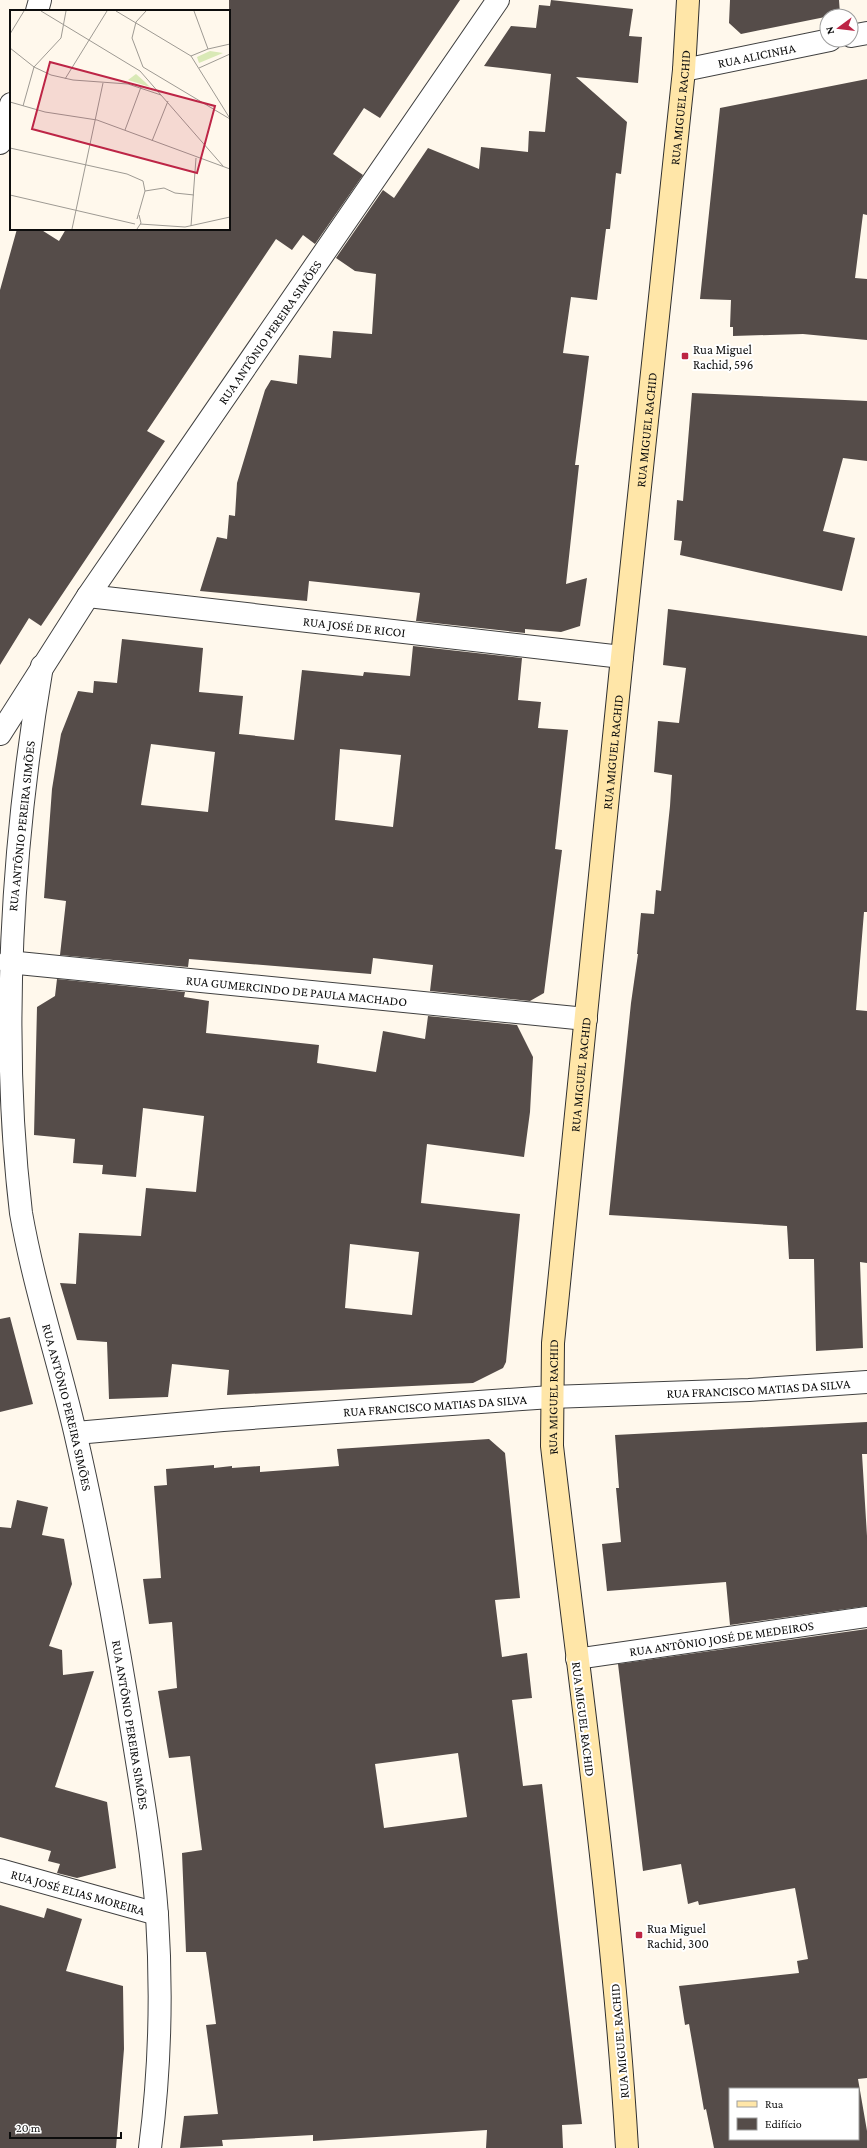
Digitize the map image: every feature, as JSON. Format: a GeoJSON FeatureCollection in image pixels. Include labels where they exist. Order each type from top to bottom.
{"type":"FeatureCollection","features":[{"type":"Feature","properties":{"kind":"main road","name":"RUA MIGUEL RACHID"},"geometry":{"type":"LineString","coordinates":[[627,2148],[621,2053],[606,1889],[576,1659],[552,1446],[551,1396],[553,1343],[622,657],[684,70],[688,0]]}},
{"type":"Feature","properties":{"kind":"street"},"geometry":{"type":"LineString","coordinates":[[37,10],[40,0]]}},
{"type":"Feature","properties":{"kind":"street","name":"RUA ANTÔNIO PEREIRA SIMÕES"},"geometry":{"type":"LineString","coordinates":[[0,734],[88,596],[498,0]]}},
{"type":"Feature","properties":{"kind":"street","name":"RUA ALICINHA"},"geometry":{"type":"LineString","coordinates":[[684,70],[819,42]]}},
{"type":"Feature","properties":{"kind":"street"},"geometry":{"type":"LineString","coordinates":[[0,143],[10,108]]}},
{"type":"Feature","properties":{"kind":"street","name":"RUA JOSÉ DE RICOI"},"geometry":{"type":"LineString","coordinates":[[88,596],[622,657]]}},
{"type":"Feature","properties":{"kind":"street","name":"RUA ANTÔNIO PEREIRA SIMÕES"},"geometry":{"type":"LineString","coordinates":[[42,666],[27,757],[8,962],[6,1048],[11,1135],[21,1214],[76,1433],[115,1628],[145,1810],[157,1914],[159,1997],[157,2096],[150,2148]]}},
{"type":"Feature","properties":{"kind":"street","name":"RUA GUMERCINDO DE PAULA MACHADO"},"geometry":{"type":"LineString","coordinates":[[8,962],[586,1019]]}},
{"type":"Feature","properties":{"kind":"street","name":"RUA FRANCISCO MATIAS DA SILVA"},"geometry":{"type":"LineString","coordinates":[[76,1433],[223,1420],[551,1396],[749,1390],[867,1382]]}},
{"type":"Feature","properties":{"kind":"street","name":"RUA JOSÉ ELIAS MOREIRA"},"geometry":{"type":"LineString","coordinates":[[0,1870],[157,1914]]}},
{"type":"Feature","properties":{"kind":"lane","name":"RUA ANTÔNIO JOSÉ DE MEDEIROS"},"geometry":{"type":"LineString","coordinates":[[576,1659],[867,1617]]}},
{"type":"Feature","properties":{"kind":"building"},"geometry":{"type":"Polygon","coordinates":[[[229,0],[460,0],[380,118],[364,108],[333,154],[363,175],[315,244],[303,235],[292,250],[276,239],[147,431],[165,441],[41,626],[29,618],[0,665],[0,290],[17,230],[42,230],[59,241],[65,230],[230,230],[229,0]]]}},
{"type":"Feature","properties":{"kind":"building"},"geometry":{"type":"Polygon","coordinates":[[[551,0],[633,9],[629,36],[642,37],[638,83],[576,77],[627,122],[621,174],[616,173],[610,229],[606,229],[597,300],[571,297],[563,353],[589,356],[575,465],[579,465],[566,584],[587,578],[580,626],[561,632],[525,629],[525,633],[416,621],[420,593],[309,581],[307,601],[200,591],[217,537],[227,539],[229,515],[235,516],[237,483],[265,390],[271,380],[297,384],[299,355],[331,358],[333,331],[372,334],[376,274],[355,271],[336,258],[383,190],[394,198],[428,148],[479,169],[481,147],[528,152],[529,131],[545,132],[551,74],[484,66],[511,26],[536,28],[539,5],[550,6],[551,0]]]}},
{"type":"Feature","properties":{"kind":"building"},"geometry":{"type":"Polygon","coordinates":[[[730,0],[839,0],[840,8],[819,8],[819,18],[741,34],[729,23],[730,0]]]}},
{"type":"Feature","properties":{"kind":"building"},"geometry":{"type":"Polygon","coordinates":[[[867,79],[867,215],[863,214],[855,278],[867,279],[867,340],[803,334],[733,336],[733,327],[730,327],[731,300],[700,299],[720,108],[867,79]]]}},
{"type":"Feature","properties":{"kind":"building"},"geometry":{"type":"Polygon","coordinates":[[[692,393],[867,401],[867,461],[843,458],[823,531],[855,538],[842,591],[680,555],[682,541],[674,540],[677,500],[683,501],[692,393]]]}},
{"type":"Feature","properties":{"kind":"building"},"geometry":{"type":"Polygon","coordinates":[[[668,609],[867,636],[867,912],[864,912],[856,1010],[867,1011],[867,1263],[860,1262],[863,1348],[816,1351],[814,1259],[789,1259],[787,1226],[609,1215],[631,1003],[638,954],[641,913],[654,914],[656,890],[661,891],[670,806],[672,775],[654,772],[658,721],[679,723],[686,668],[663,665],[668,609]]]}},
{"type":"Feature","properties":{"kind":"building"},"geometry":{"type":"Polygon","coordinates":[[[122,639],[203,648],[199,692],[243,696],[239,734],[294,740],[302,670],[363,676],[364,672],[410,676],[413,646],[522,658],[518,700],[541,702],[538,728],[568,730],[555,849],[562,850],[544,993],[530,1001],[430,991],[433,965],[373,958],[371,974],[189,959],[188,967],[60,955],[66,901],[44,898],[52,789],[61,734],[78,691],[93,693],[94,681],[117,683],[122,639]],[[151,744],[141,805],[208,812],[215,752],[151,744]],[[340,749],[335,820],[393,827],[401,755],[340,749]]]}},
{"type":"Feature","properties":{"kind":"building"},"geometry":{"type":"Polygon","coordinates":[[[57,979],[185,992],[184,997],[209,1001],[206,1033],[319,1045],[317,1063],[376,1072],[383,1031],[425,1039],[428,1016],[517,1025],[533,1057],[530,1112],[524,1157],[427,1144],[421,1203],[520,1214],[506,1362],[503,1368],[473,1383],[227,1395],[229,1370],[172,1364],[168,1397],[109,1399],[107,1342],[77,1340],[60,1283],[76,1284],[79,1233],[141,1236],[146,1188],[196,1192],[204,1116],[143,1108],[136,1177],[102,1174],[103,1165],[73,1163],[75,1139],[34,1135],[37,1007],[55,996],[57,979]],[[350,1244],[345,1308],[412,1315],[419,1252],[350,1244]]]}},
{"type":"Feature","properties":{"kind":"building"},"geometry":{"type":"Polygon","coordinates":[[[10,1317],[33,1404],[0,1412],[0,1319],[10,1317]]]}},
{"type":"Feature","properties":{"kind":"building"},"geometry":{"type":"Polygon","coordinates":[[[867,1422],[867,1454],[862,1454],[867,1536],[867,1606],[730,1625],[726,1582],[607,1591],[602,1544],[621,1542],[616,1488],[619,1488],[615,1435],[867,1422]]]}},
{"type":"Feature","properties":{"kind":"building"},"geometry":{"type":"Polygon","coordinates":[[[489,1439],[505,1453],[520,1598],[495,1600],[502,1657],[527,1653],[532,1698],[512,1700],[523,1786],[542,1784],[582,2124],[562,2125],[563,2148],[486,2148],[487,2130],[313,2141],[313,2135],[222,2140],[223,2146],[180,2148],[184,2116],[218,2114],[206,2025],[216,2024],[206,1952],[186,1952],[182,1853],[202,1850],[190,1756],[169,1758],[158,1691],[177,1688],[172,1622],[149,1624],[143,1579],[161,1578],[154,1486],[167,1485],[166,1469],[214,1465],[214,1468],[232,1466],[232,1468],[260,1466],[260,1472],[339,1466],[337,1449],[489,1439]],[[458,1753],[375,1764],[384,1828],[467,1817],[458,1753]]]}},
{"type":"Feature","properties":{"kind":"building"},"geometry":{"type":"Polygon","coordinates":[[[17,1500],[48,1507],[42,1535],[64,1539],[72,1584],[49,1646],[62,1650],[63,1675],[94,1671],[55,1787],[107,1802],[116,1868],[77,1878],[57,1873],[60,1864],[48,1861],[51,1851],[0,1837],[0,1527],[11,1528],[17,1500]]]}},
{"type":"Feature","properties":{"kind":"building"},"geometry":{"type":"Polygon","coordinates":[[[867,1629],[867,2078],[858,2079],[867,2131],[867,2148],[714,2148],[706,2109],[704,2110],[689,2024],[685,2025],[679,1986],[799,1973],[797,1961],[808,1959],[795,1888],[699,1905],[698,1901],[688,1904],[681,1864],[643,1871],[618,1664],[867,1629]]]}},
{"type":"Feature","properties":{"kind":"building"},"geometry":{"type":"Polygon","coordinates":[[[0,1905],[44,1918],[47,1908],[82,1919],[66,1971],[123,1986],[124,2049],[116,2148],[0,2148],[0,1905]]]}},
{"type":"Feature","properties":{"kind":"place","name":"Rua Miguel Rachid, 596"},"geometry":{"type":"Point","coordinates":[685,356]}},
{"type":"Feature","properties":{"kind":"place","name":"Rua Miguel Rachid, 300"},"geometry":{"type":"Point","coordinates":[639,1935]}}]}
